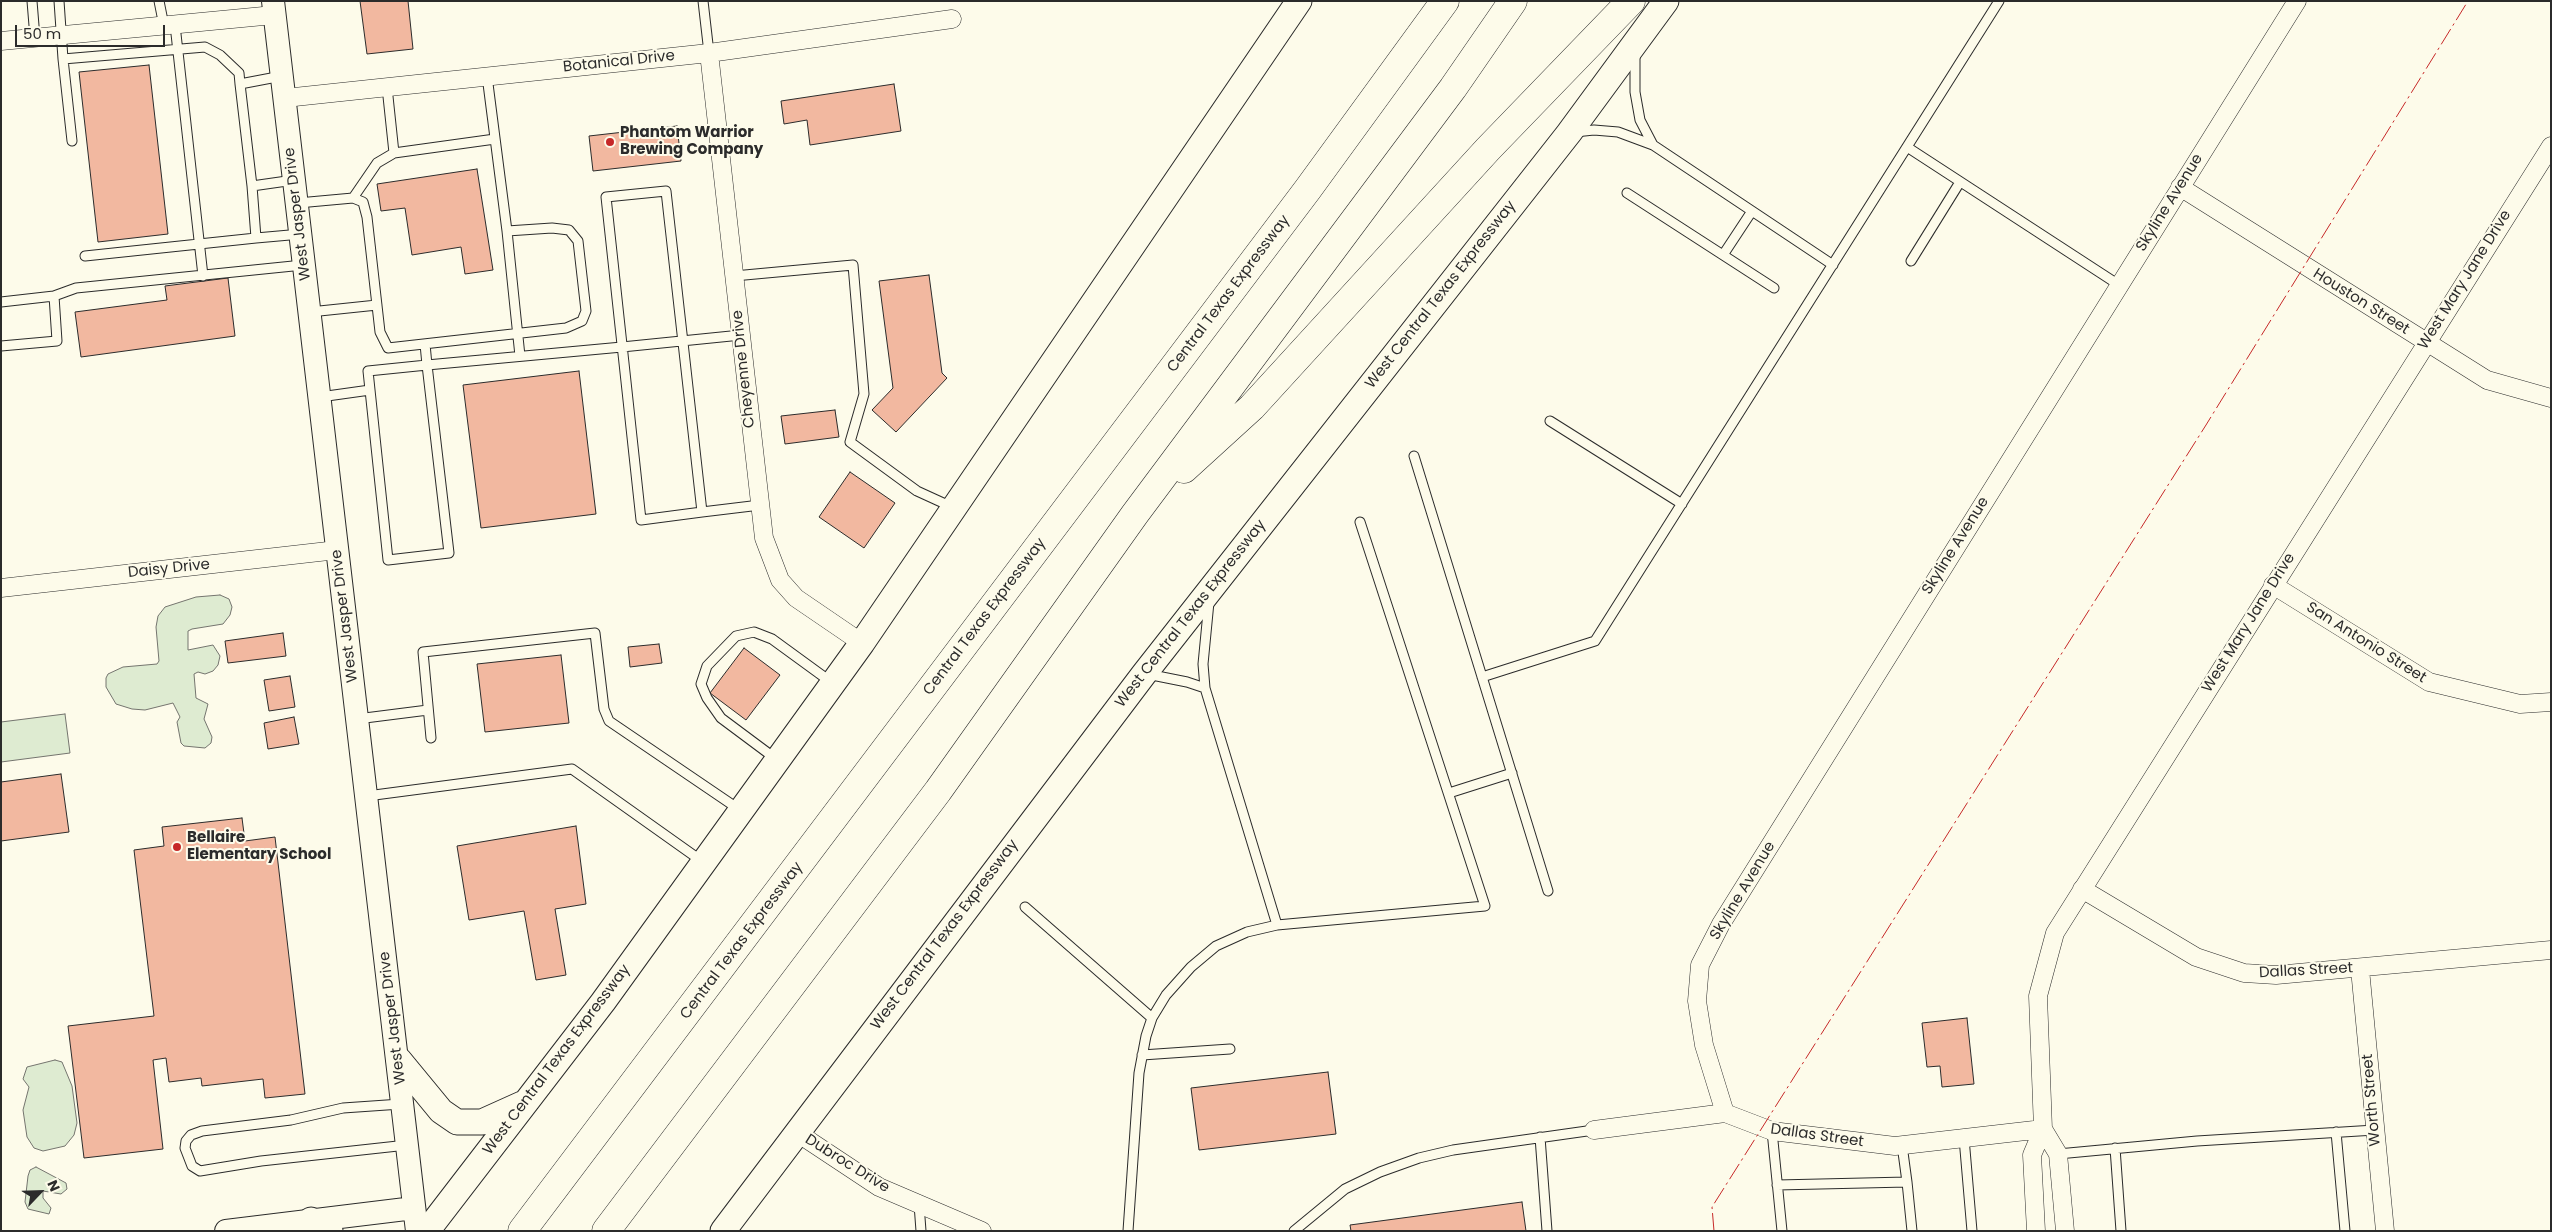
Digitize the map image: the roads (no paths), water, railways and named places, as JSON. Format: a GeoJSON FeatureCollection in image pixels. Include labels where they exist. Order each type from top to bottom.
{"type":"FeatureCollection","features":[{"type":"Feature","properties":{"kind":"highway","name":"Central Texas Expressway"},"geometry":{"type":"LineString","coordinates":[[522,1231],[1302,197],[1445,1]]}},
{"type":"Feature","properties":{"kind":"highway"},"geometry":{"type":"LineString","coordinates":[[606,1231],[938,792],[1135,514],[1453,88],[1513,1]]}},
{"type":"Feature","properties":{"kind":"highway"},"geometry":{"type":"LineString","coordinates":[[1135,514],[1252,407],[1488,149],[1631,1]]}},
{"type":"Feature","properties":{"kind":"main road","name":"West Central Texas Expressway"},"geometry":{"type":"LineString","coordinates":[[427,1231],[603,1002],[862,643],[1300,1]]}},
{"type":"Feature","properties":{"kind":"main road","name":"West Central Texas Expressway"},"geometry":{"type":"LineString","coordinates":[[723,1231],[1144,674],[1569,133],[1636,45],[1666,1]]}},
{"type":"Feature","properties":{"kind":"main road"},"geometry":{"type":"LineString","coordinates":[[399,1060],[441,1111],[457,1122],[482,1122],[524,1103]]}},
{"type":"Feature","properties":{"kind":"street","name":"Skyline Avenue"},"geometry":{"type":"LineString","coordinates":[[1725,1113],[1704,1045],[1697,1001],[1700,965],[1721,924],[2297,1]]}},
{"type":"Feature","properties":{"kind":"street"},"geometry":{"type":"LineString","coordinates":[[1,41],[169,25],[274,8]]}},
{"type":"Feature","properties":{"kind":"street","name":"West Jasper Drive"},"geometry":{"type":"LineString","coordinates":[[274,8],[366,796],[399,1060],[417,1231]]}},
{"type":"Feature","properties":{"kind":"street","name":"Botanical Drive"},"geometry":{"type":"LineString","coordinates":[[283,87],[387,87],[709,53],[952,20]]}},
{"type":"Feature","properties":{"kind":"street","name":"Cheyenne Drive"},"geometry":{"type":"LineString","coordinates":[[709,53],[764,538],[780,580],[796,598],[862,643]]}},
{"type":"Feature","properties":{"kind":"street","name":"West Mary Jane Drive"},"geometry":{"type":"LineString","coordinates":[[2036,1231],[2032,1155],[2043,1129],[2038,996],[2055,933],[2551,146]]}},
{"type":"Feature","properties":{"kind":"street","name":"Houston Street"},"geometry":{"type":"LineString","coordinates":[[2180,188],[2487,380],[2551,398]]}},
{"type":"Feature","properties":{"kind":"street","name":"Daisy Drive"},"geometry":{"type":"LineString","coordinates":[[1,588],[337,550]]}},
{"type":"Feature","properties":{"kind":"street","name":"San Antonio Street"},"geometry":{"type":"LineString","coordinates":[[2273,585],[2429,682],[2520,704],[2551,702]]}},
{"type":"Feature","properties":{"kind":"street","name":"Dallas Street"},"geometry":{"type":"LineString","coordinates":[[2082,889],[2196,957],[2244,973],[2276,975],[2551,950]]}},
{"type":"Feature","properties":{"kind":"street","name":"Worth Street"},"geometry":{"type":"LineString","coordinates":[[2360,968],[2385,1231]]}},
{"type":"Feature","properties":{"kind":"street","name":"Dallas Street"},"geometry":{"type":"LineString","coordinates":[[1594,1130],[1725,1113],[1772,1131],[1837,1140],[1902,1145],[2043,1129]]}},
{"type":"Feature","properties":{"kind":"street","name":"West Mary Jane Drive"},"geometry":{"type":"LineString","coordinates":[[2043,1129],[2058,1154],[2065,1231]]}},
{"type":"Feature","properties":{"kind":"street","name":"Dubroc Drive"},"geometry":{"type":"LineString","coordinates":[[796,1132],[878,1186],[981,1230]]}},
{"type":"Feature","properties":{"kind":"street"},"geometry":{"type":"LineString","coordinates":[[226,1231],[321,1226],[414,1208]]}},
{"type":"Feature","properties":{"kind":"lane"},"geometry":{"type":"LineString","coordinates":[[32,1],[35,38]]}},
{"type":"Feature","properties":{"kind":"lane"},"geometry":{"type":"LineString","coordinates":[[59,1],[72,141]]}},
{"type":"Feature","properties":{"kind":"lane"},"geometry":{"type":"LineString","coordinates":[[159,1],[178,50],[203,276]]}},
{"type":"Feature","properties":{"kind":"lane"},"geometry":{"type":"LineString","coordinates":[[1482,677],[1596,641],[1999,1]]}},
{"type":"Feature","properties":{"kind":"lane"},"geometry":{"type":"LineString","coordinates":[[703,2],[709,53]]}},
{"type":"Feature","properties":{"kind":"lane"},"geometry":{"type":"LineString","coordinates":[[1636,45],[1634,69],[1640,120],[1653,145]]}},
{"type":"Feature","properties":{"kind":"lane"},"geometry":{"type":"LineString","coordinates":[[63,59],[205,47],[220,56],[239,73],[256,238]]}},
{"type":"Feature","properties":{"kind":"lane"},"geometry":{"type":"LineString","coordinates":[[487,76],[507,231],[520,356]]}},
{"type":"Feature","properties":{"kind":"lane"},"geometry":{"type":"LineString","coordinates":[[240,84],[283,87]]}},
{"type":"Feature","properties":{"kind":"lane"},"geometry":{"type":"LineString","coordinates":[[387,87],[394,153]]}},
{"type":"Feature","properties":{"kind":"lane"},"geometry":{"type":"LineString","coordinates":[[1569,133],[1594,130],[1618,132],[1653,145],[1832,265]]}},
{"type":"Feature","properties":{"kind":"lane"},"geometry":{"type":"LineString","coordinates":[[353,198],[377,163],[394,153],[495,139]]}},
{"type":"Feature","properties":{"kind":"lane"},"geometry":{"type":"LineString","coordinates":[[1907,147],[2119,284]]}},
{"type":"Feature","properties":{"kind":"lane"},"geometry":{"type":"LineString","coordinates":[[252,186],[295,180]]}},
{"type":"Feature","properties":{"kind":"lane"},"geometry":{"type":"LineString","coordinates":[[1911,261],[1960,182]]}},
{"type":"Feature","properties":{"kind":"lane"},"geometry":{"type":"LineString","coordinates":[[702,512],[666,191],[606,197],[641,520],[760,505]]}},
{"type":"Feature","properties":{"kind":"lane"},"geometry":{"type":"LineString","coordinates":[[1627,193],[1774,288]]}},
{"type":"Feature","properties":{"kind":"lane"},"geometry":{"type":"LineString","coordinates":[[298,203],[353,198],[363,202],[367,218],[380,332],[388,348],[566,328],[582,321],[586,311],[578,241],[569,230],[552,228],[507,231]]}},
{"type":"Feature","properties":{"kind":"lane"},"geometry":{"type":"LineString","coordinates":[[1723,255],[1752,211]]}},
{"type":"Feature","properties":{"kind":"lane"},"geometry":{"type":"LineString","coordinates":[[85,256],[301,234]]}},
{"type":"Feature","properties":{"kind":"lane"},"geometry":{"type":"LineString","coordinates":[[1,302],[54,296],[76,288],[304,265]]}},
{"type":"Feature","properties":{"kind":"lane"},"geometry":{"type":"LineString","coordinates":[[734,276],[853,265],[864,394],[850,442],[918,491],[954,508]]}},
{"type":"Feature","properties":{"kind":"lane"},"geometry":{"type":"LineString","coordinates":[[1,346],[57,340],[54,296]]}},
{"type":"Feature","properties":{"kind":"lane"},"geometry":{"type":"LineString","coordinates":[[310,312],[377,305]]}},
{"type":"Feature","properties":{"kind":"lane"},"geometry":{"type":"LineString","coordinates":[[425,344],[427,365],[449,553],[388,560],[368,371],[427,365],[683,340],[741,335]]}},
{"type":"Feature","properties":{"kind":"lane"},"geometry":{"type":"LineString","coordinates":[[319,398],[370,390]]}},
{"type":"Feature","properties":{"kind":"lane"},"geometry":{"type":"LineString","coordinates":[[1550,421],[1682,504]]}},
{"type":"Feature","properties":{"kind":"lane"},"geometry":{"type":"LineString","coordinates":[[1414,456],[1548,891]]}},
{"type":"Feature","properties":{"kind":"lane"},"geometry":{"type":"LineString","coordinates":[[1128,1231],[1142,1055],[1152,1018],[1166,995],[1190,967],[1216,946],[1247,932],[1277,926],[1485,906],[1360,522]]}},
{"type":"Feature","properties":{"kind":"lane"},"geometry":{"type":"LineString","coordinates":[[1211,587],[1203,664],[1205,688],[1277,926]]}},
{"type":"Feature","properties":{"kind":"lane"},"geometry":{"type":"LineString","coordinates":[[777,760],[721,718],[707,698],[701,684],[706,666],[736,636],[754,632],[772,639],[833,683]]}},
{"type":"Feature","properties":{"kind":"lane"},"geometry":{"type":"LineString","coordinates":[[431,738],[423,652],[595,633],[604,709],[609,721],[741,811]]}},
{"type":"Feature","properties":{"kind":"lane"},"geometry":{"type":"LineString","coordinates":[[1144,674],[1187,682],[1205,688]]}},
{"type":"Feature","properties":{"kind":"lane"},"geometry":{"type":"LineString","coordinates":[[357,719],[428,710]]}},
{"type":"Feature","properties":{"kind":"lane"},"geometry":{"type":"LineString","coordinates":[[366,796],[572,769],[704,862]]}},
{"type":"Feature","properties":{"kind":"lane"},"geometry":{"type":"LineString","coordinates":[[1449,793],[1512,773]]}},
{"type":"Feature","properties":{"kind":"lane"},"geometry":{"type":"LineString","coordinates":[[1025,907],[1152,1018]]}},
{"type":"Feature","properties":{"kind":"lane"},"geometry":{"type":"LineString","coordinates":[[1142,1055],[1230,1049]]}},
{"type":"Feature","properties":{"kind":"lane"},"geometry":{"type":"LineString","coordinates":[[403,1104],[343,1108],[291,1120],[202,1131],[191,1136],[186,1141],[185,1148],[192,1166],[200,1171],[261,1160],[407,1145]]}},
{"type":"Feature","properties":{"kind":"lane"},"geometry":{"type":"LineString","coordinates":[[1294,1231],[1345,1189],[1380,1172],[1419,1158],[1453,1150],[1594,1130]]}},
{"type":"Feature","properties":{"kind":"lane"},"geometry":{"type":"LineString","coordinates":[[2058,1154],[2115,1148],[2375,1130]]}},
{"type":"Feature","properties":{"kind":"lane"},"geometry":{"type":"LineString","coordinates":[[1772,1131],[1782,1231]]}},
{"type":"Feature","properties":{"kind":"lane"},"geometry":{"type":"LineString","coordinates":[[2336,1132],[2345,1231]]}},
{"type":"Feature","properties":{"kind":"lane"},"geometry":{"type":"LineString","coordinates":[[1540,1138],[1547,1231]]}},
{"type":"Feature","properties":{"kind":"lane"},"geometry":{"type":"LineString","coordinates":[[1964,1138],[1972,1231]]}},
{"type":"Feature","properties":{"kind":"lane"},"geometry":{"type":"LineString","coordinates":[[1902,1145],[1912,1231]]}},
{"type":"Feature","properties":{"kind":"lane"},"geometry":{"type":"LineString","coordinates":[[2115,1148],[2121,1231]]}},
{"type":"Feature","properties":{"kind":"lane"},"geometry":{"type":"LineString","coordinates":[[1777,1185],[1907,1182]]}},
{"type":"Feature","properties":{"kind":"lane"},"geometry":{"type":"LineString","coordinates":[[918,1204],[921,1231]]}},
{"type":"Feature","properties":{"kind":"place","name":"Phantom Warrior Brewing Company"},"geometry":{"type":"Point","coordinates":[610,142]}},
{"type":"Feature","properties":{"kind":"place","name":"Bellaire Elementary School"},"geometry":{"type":"Point","coordinates":[177,847]}}]}
